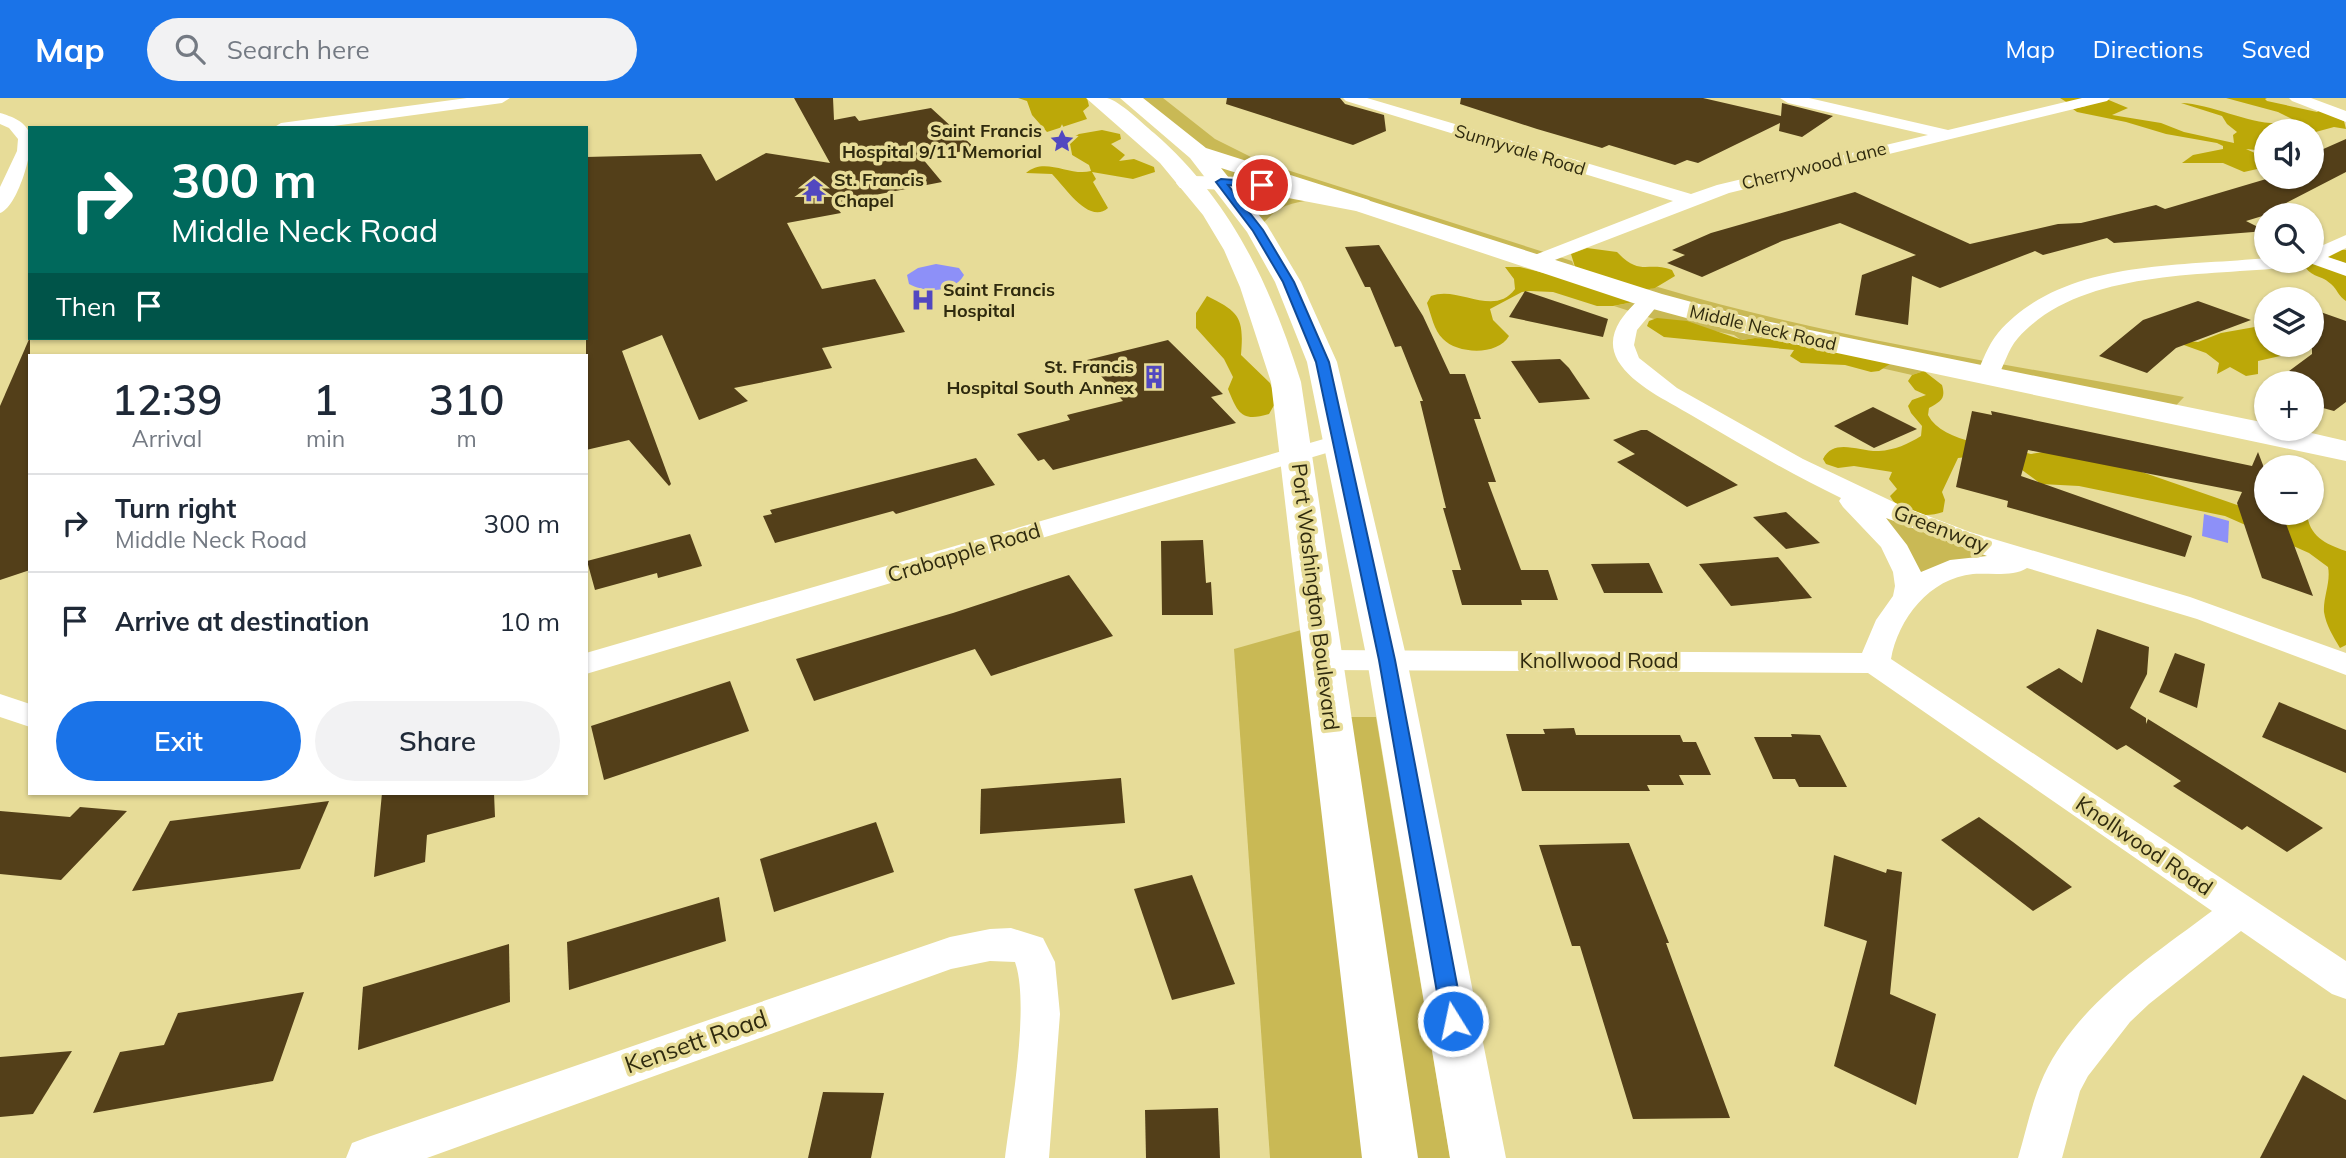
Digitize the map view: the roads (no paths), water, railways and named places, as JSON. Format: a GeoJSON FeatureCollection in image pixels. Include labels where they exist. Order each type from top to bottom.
{"type":"FeatureCollection","features":[{"type":"Feature","properties":{"kind":"main road","name":"Port Washington Boulevard"},"geometry":{"type":"LineString","coordinates":[[1096,98],[1114,110],[1188,183],[1226,232],[1249,275],[1269,325],[1286,382],[1391,1158]]}},
{"type":"Feature","properties":{"kind":"main road"},"geometry":{"type":"LineString","coordinates":[[1130,98],[1198,153],[1258,230],[1288,282],[1312,332],[1322,362],[1387,660],[1478,1158]]}},
{"type":"Feature","properties":{"kind":"main road"},"geometry":{"type":"LineString","coordinates":[[1198,153],[1361,205]]}},
{"type":"Feature","properties":{"kind":"main road","name":"Middle Neck Road"},"geometry":{"type":"LineString","coordinates":[[1188,183],[1221,182],[1274,187],[1361,205],[1653,300],[1748,327],[2346,451]]}},
{"type":"Feature","properties":{"kind":"main road"},"geometry":{"type":"LineString","coordinates":[[1258,230],[1272,213],[1291,202],[1320,200],[1361,205]]}},
{"type":"Feature","properties":{"kind":"street"},"geometry":{"type":"LineString","coordinates":[[290,126],[385,106],[502,98]]}},
{"type":"Feature","properties":{"kind":"street","name":"Sunnyvale Road"},"geometry":{"type":"LineString","coordinates":[[1351,98],[1690,200]]}},
{"type":"Feature","properties":{"kind":"street"},"geometry":{"type":"LineString","coordinates":[[1788,98],[1948,134]]}},
{"type":"Feature","properties":{"kind":"street","name":"Cherrywood Lane"},"geometry":{"type":"LineString","coordinates":[[1534,262],[1566,247],[1690,200],[1767,177],[2102,98]]}},
{"type":"Feature","properties":{"kind":"street"},"geometry":{"type":"LineString","coordinates":[[2297,98],[2346,117]]}},
{"type":"Feature","properties":{"kind":"street"},"geometry":{"type":"LineString","coordinates":[[0,118],[15,125],[26,139],[25,162],[0,207]]}},
{"type":"Feature","properties":{"kind":"street"},"geometry":{"type":"LineString","coordinates":[[2324,252],[2346,241]]}},
{"type":"Feature","properties":{"kind":"street"},"geometry":{"type":"LineString","coordinates":[[2324,262],[2346,270]]}},
{"type":"Feature","properties":{"kind":"street"},"geometry":{"type":"LineString","coordinates":[[1987,376],[1997,350],[2017,323],[2034,309],[2064,294],[2123,278],[2254,265]]}},
{"type":"Feature","properties":{"kind":"street","name":"Greenway"},"geometry":{"type":"LineString","coordinates":[[1653,300],[1636,315],[1626,332],[1624,350],[1631,363],[1669,392],[1724,426],[1826,479],[1916,521],[2036,563],[2232,619],[2346,665]]}},
{"type":"Feature","properties":{"kind":"street","name":"Crabapple Road"},"geometry":{"type":"LineString","coordinates":[[588,663],[1341,441]]}},
{"type":"Feature","properties":{"kind":"street"},"geometry":{"type":"LineString","coordinates":[[1826,479],[1868,514],[1888,537],[1906,573],[1907,600]]}},
{"type":"Feature","properties":{"kind":"street"},"geometry":{"type":"LineString","coordinates":[[1875,663],[1879,639],[1888,622],[1932,577],[1948,570],[1973,565],[2036,563]]}},
{"type":"Feature","properties":{"kind":"street","name":"Knollwood Road"},"geometry":{"type":"LineString","coordinates":[[1323,660],[1875,663],[2346,982]]}},
{"type":"Feature","properties":{"kind":"street"},"geometry":{"type":"LineString","coordinates":[[0,705],[28,715]]}},
{"type":"Feature","properties":{"kind":"street"},"geometry":{"type":"LineString","coordinates":[[2040,1158],[2060,1086],[2073,1063],[2116,1010],[2135,992],[2240,911]]}},
{"type":"Feature","properties":{"kind":"street","name":"Kensett Road"},"geometry":{"type":"LineString","coordinates":[[371,1157],[950,953],[1008,945],[1028,950],[1034,955],[1039,968],[1041,1013],[1027,1158]]}},
{"type":"Feature","properties":{"kind":"place","name":"Saint Francis Hospital 9/11 Memorial"},"geometry":{"type":"Point","coordinates":[1062,141]}},
{"type":"Feature","properties":{"kind":"place","name":"St. Francis Chapel"},"geometry":{"type":"Point","coordinates":[814,190]}},
{"type":"Feature","properties":{"kind":"place","name":"Saint Francis Hospital"},"geometry":{"type":"Point","coordinates":[923,300]}},
{"type":"Feature","properties":{"kind":"place","name":"St. Francis Hospital South Annex"},"geometry":{"type":"Point","coordinates":[1154,377]}}]}
